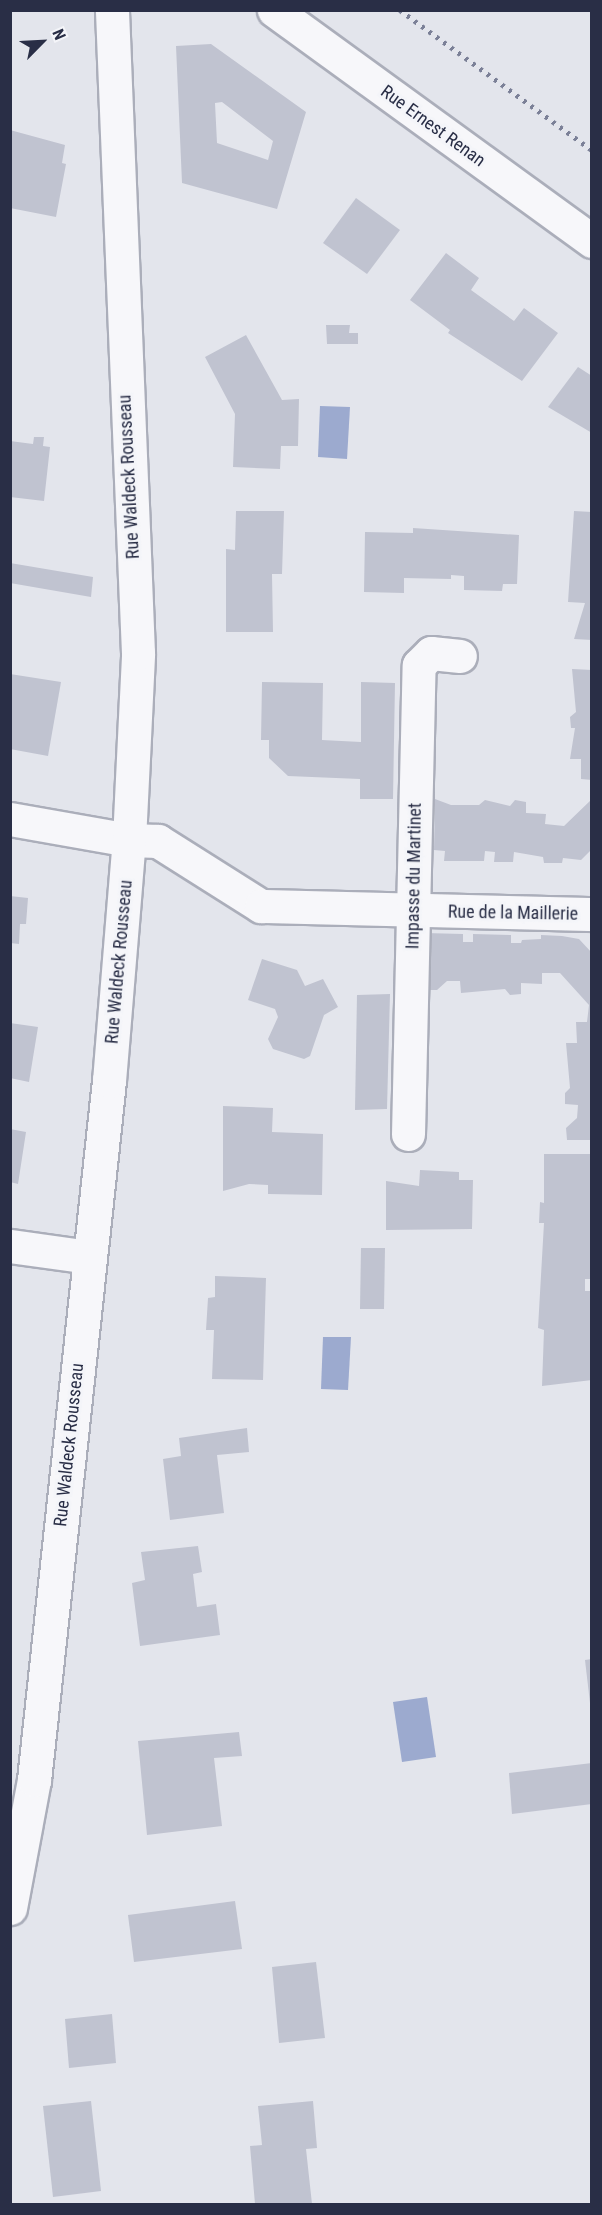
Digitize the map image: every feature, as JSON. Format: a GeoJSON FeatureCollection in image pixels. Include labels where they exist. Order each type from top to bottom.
{"type":"FeatureCollection","features":[{"type":"Feature","properties":{"kind":"street","name":"Rue Waldeck Rousseau"},"geometry":{"type":"LineString","coordinates":[[10,1908],[33,1780],[109,1081],[129,840],[138,653],[112,10]]}},
{"type":"Feature","properties":{"kind":"street","name":"Rue Ernest Renan"},"geometry":{"type":"LineString","coordinates":[[274,10],[591,241]]}},
{"type":"Feature","properties":{"kind":"street","name":"Impasse du Martinet"},"geometry":{"type":"LineString","coordinates":[[408,1134],[419,664],[431,653],[460,656]]}},
{"type":"Feature","properties":{"kind":"street","name":"Rue de la Maillerie"},"geometry":{"type":"LineString","coordinates":[[10,819],[129,840],[158,841],[261,906],[591,914]]}},
{"type":"Feature","properties":{"kind":"street"},"geometry":{"type":"LineString","coordinates":[[10,1246],[89,1257]]}},
{"type":"Feature","properties":{"kind":"water"},"geometry":{"type":"Polygon","coordinates":[[[320,406],[350,407],[347,459],[318,457],[320,406]]]}},
{"type":"Feature","properties":{"kind":"water"},"geometry":{"type":"Polygon","coordinates":[[[323,1337],[351,1337],[348,1390],[321,1389],[323,1337]]]}},
{"type":"Feature","properties":{"kind":"water"},"geometry":{"type":"Polygon","coordinates":[[[427,1697],[436,1757],[402,1762],[393,1702],[427,1697]]]}},
{"type":"Feature","properties":{"kind":"building"},"geometry":{"type":"Polygon","coordinates":[[[211,44],[306,112],[277,209],[182,183],[176,46],[211,44]],[[222,102],[215,103],[217,143],[268,160],[273,141],[222,102]]]}},
{"type":"Feature","properties":{"kind":"building"},"geometry":{"type":"Polygon","coordinates":[[[10,130],[65,145],[62,163],[66,164],[56,217],[10,208],[10,130]]]}},
{"type":"Feature","properties":{"kind":"building"},"geometry":{"type":"Polygon","coordinates":[[[356,198],[400,230],[367,274],[323,243],[356,198]]]}},
{"type":"Feature","properties":{"kind":"building"},"geometry":{"type":"Polygon","coordinates":[[[446,253],[479,278],[471,290],[514,321],[524,308],[558,333],[522,381],[448,333],[450,330],[410,300],[446,253]]]}},
{"type":"Feature","properties":{"kind":"building"},"geometry":{"type":"Polygon","coordinates":[[[326,325],[350,325],[349,333],[358,333],[358,344],[327,344],[326,325]]]}},
{"type":"Feature","properties":{"kind":"building"},"geometry":{"type":"Polygon","coordinates":[[[246,335],[282,400],[299,399],[298,446],[281,446],[280,469],[233,467],[235,414],[205,357],[246,335]]]}},
{"type":"Feature","properties":{"kind":"building"},"geometry":{"type":"Polygon","coordinates":[[[578,367],[592,376],[592,433],[548,407],[578,367]]]}},
{"type":"Feature","properties":{"kind":"building"},"geometry":{"type":"Polygon","coordinates":[[[34,437],[44,437],[43,446],[50,447],[44,501],[10,497],[10,441],[33,444],[34,437]]]}},
{"type":"Feature","properties":{"kind":"building"},"geometry":{"type":"Polygon","coordinates":[[[236,511],[284,511],[282,574],[272,574],[273,632],[226,632],[226,549],[235,550],[236,511]]]}},
{"type":"Feature","properties":{"kind":"building"},"geometry":{"type":"Polygon","coordinates":[[[574,511],[592,512],[592,640],[574,639],[585,603],[568,602],[574,511]]]}},
{"type":"Feature","properties":{"kind":"building"},"geometry":{"type":"Polygon","coordinates":[[[413,528],[519,535],[517,584],[503,584],[502,591],[464,590],[464,576],[451,575],[451,579],[404,578],[404,593],[364,592],[365,532],[413,533],[413,528]]]}},
{"type":"Feature","properties":{"kind":"building"},"geometry":{"type":"Polygon","coordinates":[[[10,563],[93,577],[91,597],[10,583],[10,563]]]}},
{"type":"Feature","properties":{"kind":"building"},"geometry":{"type":"Polygon","coordinates":[[[572,669],[592,670],[592,780],[581,779],[581,759],[570,759],[575,728],[571,728],[570,717],[576,712],[572,669]]]}},
{"type":"Feature","properties":{"kind":"building"},"geometry":{"type":"Polygon","coordinates":[[[10,674],[61,682],[48,756],[10,749],[10,674]]]}},
{"type":"Feature","properties":{"kind":"building"},"geometry":{"type":"Polygon","coordinates":[[[262,682],[323,683],[322,740],[361,742],[361,682],[395,683],[393,799],[360,799],[360,779],[288,776],[269,758],[269,740],[261,740],[262,682]]]}},
{"type":"Feature","properties":{"kind":"building"},"geometry":{"type":"Polygon","coordinates":[[[435,799],[451,805],[479,805],[485,800],[510,806],[515,800],[526,802],[526,813],[546,814],[545,824],[564,826],[592,799],[592,849],[581,860],[563,858],[562,863],[544,863],[543,857],[514,852],[513,862],[494,862],[495,852],[485,851],[484,861],[444,861],[445,851],[434,850],[435,799]]]}},
{"type":"Feature","properties":{"kind":"building"},"geometry":{"type":"Polygon","coordinates":[[[10,896],[28,898],[26,924],[20,924],[19,944],[10,943],[10,896]]]}},
{"type":"Feature","properties":{"kind":"building"},"geometry":{"type":"Polygon","coordinates":[[[425,933],[463,934],[463,942],[473,942],[473,934],[511,935],[511,943],[541,939],[541,935],[562,936],[579,939],[592,953],[592,1140],[567,1140],[566,1128],[577,1118],[578,1105],[565,1104],[565,1093],[570,1088],[566,1043],[577,1043],[576,1022],[587,1022],[589,1005],[560,973],[542,973],[542,984],[521,983],[521,994],[510,995],[505,989],[461,993],[460,981],[447,981],[437,990],[424,990],[425,933]]]}},
{"type":"Feature","properties":{"kind":"building"},"geometry":{"type":"Polygon","coordinates":[[[262,959],[297,970],[305,986],[323,979],[338,1007],[324,1015],[310,1056],[304,1059],[273,1049],[268,1039],[278,1017],[275,1009],[248,1000],[262,959]]]}},
{"type":"Feature","properties":{"kind":"building"},"geometry":{"type":"Polygon","coordinates":[[[390,994],[387,1109],[355,1110],[357,995],[390,994]]]}},
{"type":"Feature","properties":{"kind":"building"},"geometry":{"type":"Polygon","coordinates":[[[10,1023],[38,1027],[29,1082],[10,1078],[10,1023]]]}},
{"type":"Feature","properties":{"kind":"building"},"geometry":{"type":"Polygon","coordinates":[[[223,1106],[273,1108],[272,1132],[323,1134],[322,1195],[268,1194],[268,1185],[249,1184],[223,1191],[223,1106]]]}},
{"type":"Feature","properties":{"kind":"building"},"geometry":{"type":"Polygon","coordinates":[[[10,1129],[26,1132],[18,1184],[10,1182],[10,1129]]]}},
{"type":"Feature","properties":{"kind":"building"},"geometry":{"type":"Polygon","coordinates":[[[544,1154],[592,1154],[592,1279],[585,1279],[585,1291],[590,1291],[592,1380],[542,1386],[544,1330],[538,1328],[544,1223],[539,1223],[540,1202],[544,1203],[544,1154]]]}},
{"type":"Feature","properties":{"kind":"building"},"geometry":{"type":"Polygon","coordinates":[[[420,1170],[459,1172],[459,1180],[473,1180],[472,1229],[386,1230],[386,1181],[419,1186],[420,1170]]]}},
{"type":"Feature","properties":{"kind":"building"},"geometry":{"type":"Polygon","coordinates":[[[361,1248],[385,1248],[384,1309],[360,1309],[361,1248]]]}},
{"type":"Feature","properties":{"kind":"building"},"geometry":{"type":"Polygon","coordinates":[[[215,1276],[266,1278],[263,1380],[212,1379],[214,1330],[206,1330],[208,1298],[215,1297],[215,1276]]]}},
{"type":"Feature","properties":{"kind":"building"},"geometry":{"type":"Polygon","coordinates":[[[247,1428],[249,1452],[217,1455],[224,1513],[170,1520],[163,1459],[181,1456],[179,1438],[247,1428]]]}},
{"type":"Feature","properties":{"kind":"building"},"geometry":{"type":"Polygon","coordinates":[[[198,1546],[202,1572],[193,1574],[197,1607],[216,1604],[220,1635],[140,1646],[132,1583],[145,1580],[141,1552],[198,1546]]]}},
{"type":"Feature","properties":{"kind":"building"},"geometry":{"type":"Polygon","coordinates":[[[592,1659],[592,1703],[590,1703],[585,1660],[592,1659]]]}},
{"type":"Feature","properties":{"kind":"building"},"geometry":{"type":"Polygon","coordinates":[[[239,1732],[242,1756],[214,1758],[222,1826],[147,1835],[138,1741],[239,1732]]]}},
{"type":"Feature","properties":{"kind":"building"},"geometry":{"type":"Polygon","coordinates":[[[592,1763],[592,1804],[512,1814],[509,1773],[592,1763]]]}},
{"type":"Feature","properties":{"kind":"building"},"geometry":{"type":"Polygon","coordinates":[[[235,1901],[242,1949],[134,1962],[128,1915],[235,1901]]]}},
{"type":"Feature","properties":{"kind":"building"},"geometry":{"type":"Polygon","coordinates":[[[316,1962],[325,2038],[279,2043],[272,1967],[316,1962]]]}},
{"type":"Feature","properties":{"kind":"building"},"geometry":{"type":"Polygon","coordinates":[[[112,2014],[116,2063],[69,2068],[65,2019],[112,2014]]]}},
{"type":"Feature","properties":{"kind":"building"},"geometry":{"type":"Polygon","coordinates":[[[91,2101],[101,2191],[53,2197],[43,2106],[91,2101]]]}},
{"type":"Feature","properties":{"kind":"building"},"geometry":{"type":"Polygon","coordinates":[[[313,2101],[317,2148],[306,2149],[312,2204],[255,2204],[250,2146],[262,2145],[258,2106],[313,2101]]]}},
{"type":"Feature","properties":{"kind":"railway"},"geometry":{"type":"LineString","coordinates":[[400,10],[592,150]]}}]}
